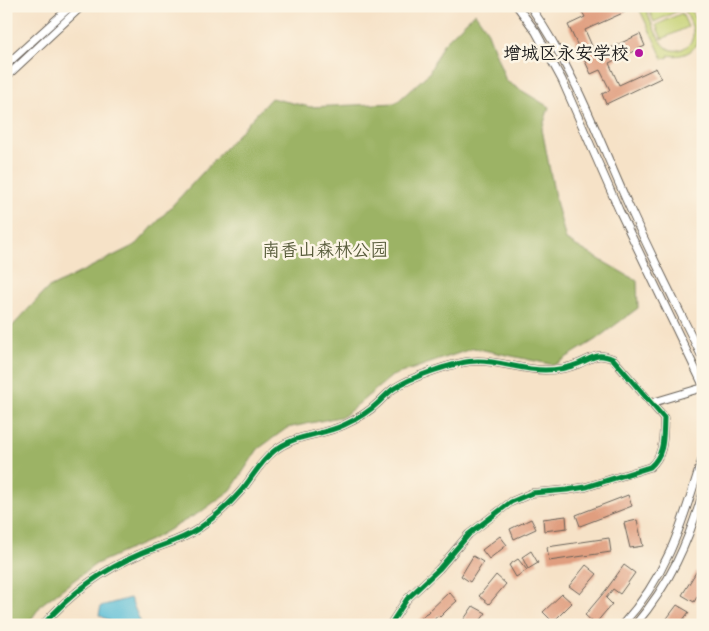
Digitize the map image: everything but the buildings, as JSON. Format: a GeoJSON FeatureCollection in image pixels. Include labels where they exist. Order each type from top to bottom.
{"type":"FeatureCollection","features":[{"type":"Feature","properties":{"kind":"street"},"geometry":{"type":"LineString","coordinates":[[6,65],[71,6]]}},
{"type":"Feature","properties":{"kind":"street"},"geometry":{"type":"LineString","coordinates":[[6,77],[82,6]]}},
{"type":"Feature","properties":{"kind":"street"},"geometry":{"type":"LineString","coordinates":[[518,6],[536,32],[562,80],[625,221],[703,387],[650,402]]}},
{"type":"Feature","properties":{"kind":"street"},"geometry":{"type":"LineString","coordinates":[[530,6],[559,51],[572,76],[634,217],[703,359]]}},
{"type":"Feature","properties":{"kind":"street"},"geometry":{"type":"LineString","coordinates":[[43,625],[70,597],[116,565],[142,553],[179,540],[213,519],[241,490],[263,461],[276,450],[298,438],[323,433],[342,426],[366,412],[392,389],[420,376],[462,362],[489,361],[543,370],[561,369],[578,364],[594,356],[603,355],[613,359],[664,418],[662,452],[658,461],[650,467],[586,487],[532,492],[511,502],[469,534],[443,565],[407,599],[390,625]]}},
{"type":"Feature","properties":{"kind":"street"},"geometry":{"type":"LineString","coordinates":[[622,625],[646,595],[662,570],[678,536],[703,456]]}},
{"type":"Feature","properties":{"kind":"street"},"geometry":{"type":"LineString","coordinates":[[636,625],[678,561],[703,492]]}},
{"type":"Feature","properties":{"kind":"green space"},"geometry":{"type":"Polygon","coordinates":[[[638,6],[645,6],[653,27],[664,45],[673,50],[678,50],[687,46],[693,37],[691,25],[682,6],[689,6],[696,20],[700,35],[695,46],[686,53],[674,56],[668,55],[669,57],[663,59],[638,6]]]}},
{"type":"Feature","properties":{"kind":"green space"},"geometry":{"type":"Polygon","coordinates":[[[651,6],[679,6],[680,10],[654,22],[648,8],[651,6]]]}},
{"type":"Feature","properties":{"kind":"green space","name":"南香山森林公园"},"geometry":{"type":"Polygon","coordinates":[[[475,13],[487,30],[506,81],[549,107],[542,129],[555,197],[566,240],[637,281],[638,308],[595,340],[554,365],[474,348],[392,376],[344,416],[287,428],[258,449],[231,490],[202,511],[151,540],[96,564],[42,604],[27,625],[6,625],[6,333],[47,289],[137,244],[271,98],[310,107],[396,103],[429,73],[443,44],[475,13]]]}},
{"type":"Feature","properties":{"kind":"green space"},"geometry":{"type":"Polygon","coordinates":[[[682,13],[688,27],[662,39],[656,25],[682,13]]]}},
{"type":"Feature","properties":{"kind":"water"},"geometry":{"type":"Polygon","coordinates":[[[130,598],[142,625],[113,625],[112,622],[99,615],[101,606],[130,598]]]}},
{"type":"Feature","properties":{"kind":"cycle path"},"geometry":{"type":"LineString","coordinates":[[43,625],[64,603],[100,575],[126,560],[184,537],[210,521],[245,486],[269,455],[282,445],[349,423],[363,415],[401,384],[446,367],[469,362],[486,361],[528,369],[545,370],[570,367],[598,356],[613,359],[664,418],[661,451],[655,462],[650,467],[586,487],[532,493],[511,502],[469,534],[439,569],[407,599],[390,625]]}},
{"type":"Feature","properties":{"kind":"place","name":"增城区永安学校"},"geometry":{"type":"Point","coordinates":[639,53]}}]}
